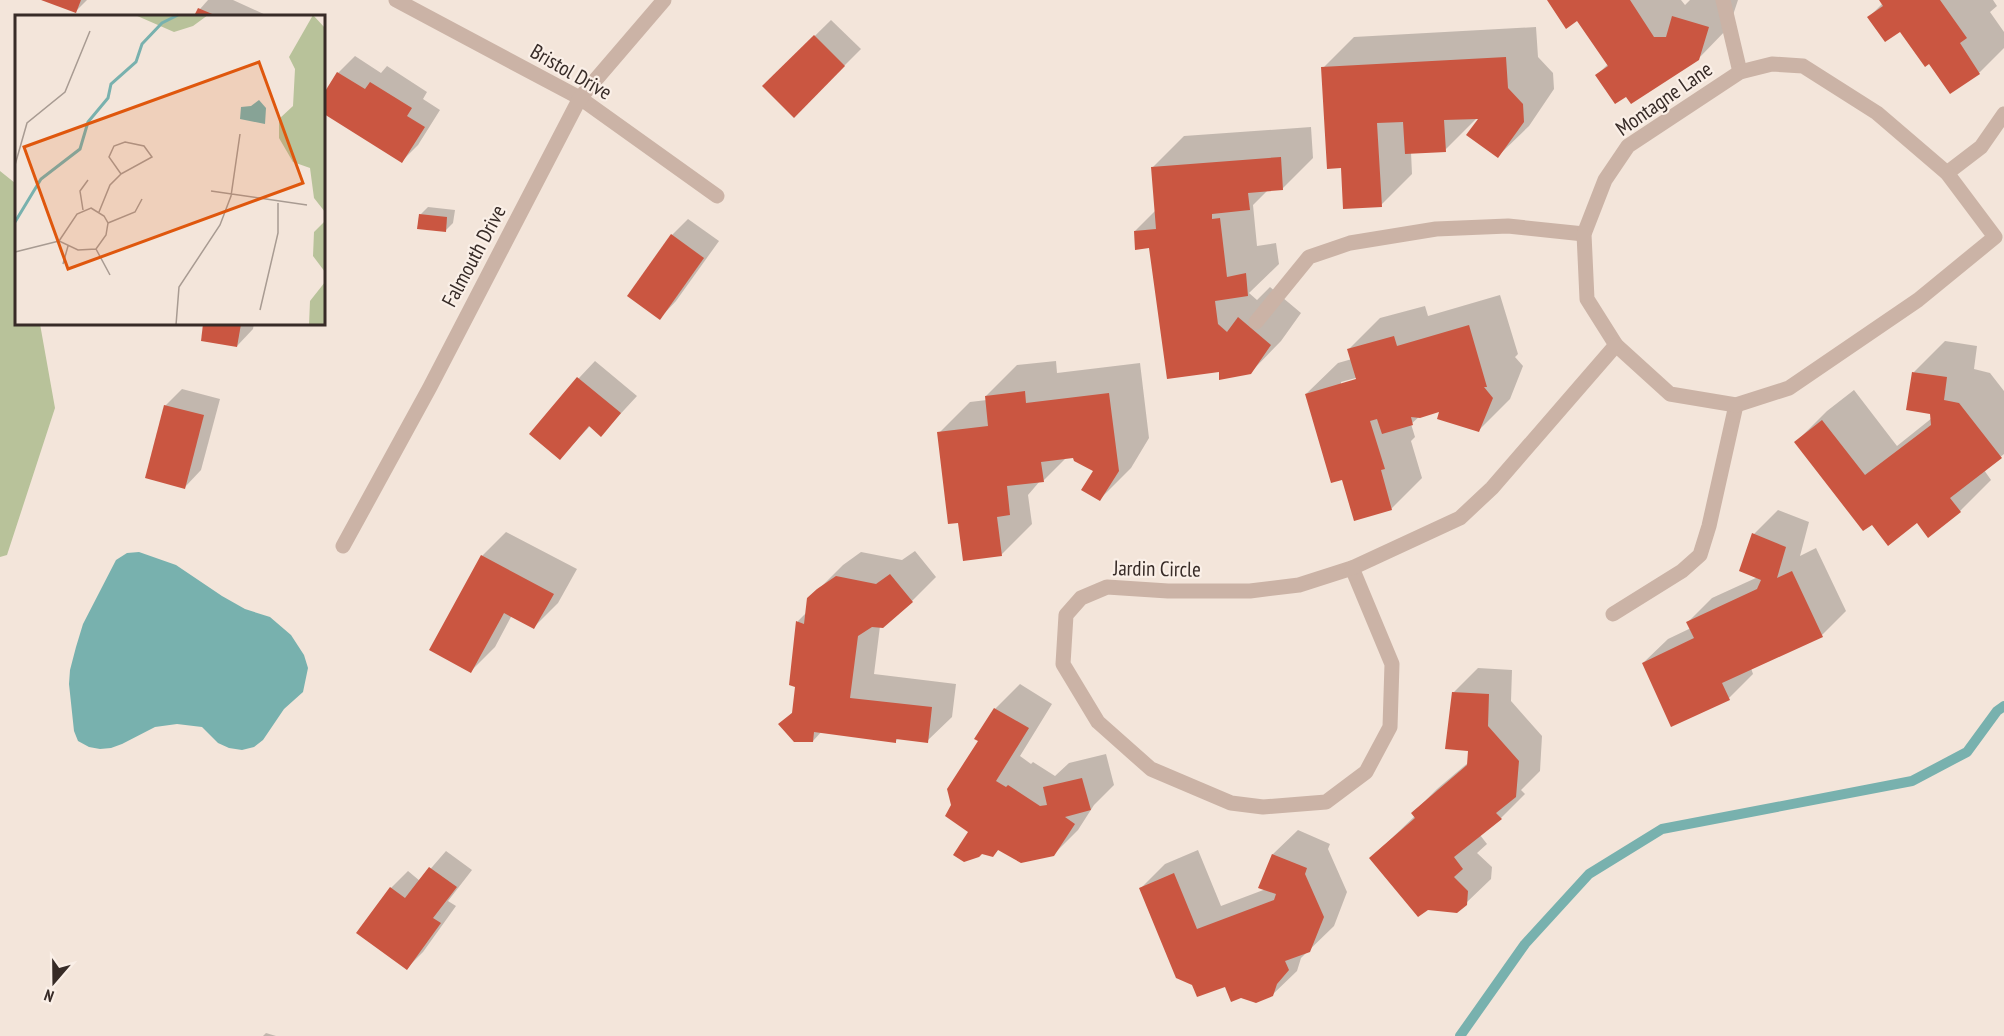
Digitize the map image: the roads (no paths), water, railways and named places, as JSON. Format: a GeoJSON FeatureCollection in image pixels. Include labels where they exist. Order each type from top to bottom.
{"type":"FeatureCollection","features":[{"type":"Feature","properties":{"kind":"street","name":"Bristol Drive"},"geometry":{"type":"LineString","coordinates":[[396,0],[580,99],[717,196]]}},
{"type":"Feature","properties":{"kind":"street","name":"Falmouth Drive"},"geometry":{"type":"LineString","coordinates":[[343,546],[430,387],[580,99],[664,0]]}},
{"type":"Feature","properties":{"kind":"street"},"geometry":{"type":"LineString","coordinates":[[1723,0],[1740,72]]}},
{"type":"Feature","properties":{"kind":"street","name":"Montagne Lane"},"geometry":{"type":"LineString","coordinates":[[1772,64],[1803,66],[1877,113],[1947,173],[2000,238],[1918,300],[1788,388],[1736,405],[1670,394],[1616,345],[1587,299],[1584,234],[1605,180],[1628,146],[1740,72],[1772,64]]}},
{"type":"Feature","properties":{"kind":"street"},"geometry":{"type":"LineString","coordinates":[[1947,173],[1981,147],[2004,114]]}},
{"type":"Feature","properties":{"kind":"street"},"geometry":{"type":"LineString","coordinates":[[1256,322],[1309,257],[1350,243],[1436,230],[1508,226],[1584,234]]}},
{"type":"Feature","properties":{"kind":"street","name":"Jardin Circle"},"geometry":{"type":"LineString","coordinates":[[1352,568],[1392,664],[1390,728],[1366,772],[1326,802],[1263,807],[1231,803],[1151,769],[1098,722],[1063,664],[1066,615],[1081,598],[1107,587],[1168,591],[1250,591],[1299,585],[1352,568],[1460,518],[1492,488],[1616,345]]}},
{"type":"Feature","properties":{"kind":"street"},"geometry":{"type":"LineString","coordinates":[[1612,614],[1682,572],[1700,555],[1709,526],[1736,405]]}},
{"type":"Feature","properties":{"kind":"water"},"geometry":{"type":"Polygon","coordinates":[[[139,552],[176,565],[245,609],[270,617],[291,635],[304,655],[308,668],[303,692],[284,709],[263,740],[254,747],[242,750],[229,748],[218,743],[202,727],[177,724],[155,727],[111,748],[89,747],[78,741],[74,731],[69,684],[70,670],[83,624],[116,560],[127,553],[139,552]]]}},
{"type":"Feature","properties":{"kind":"waterway"},"geometry":{"type":"LineString","coordinates":[[1460,1036],[1525,944],[1589,874],[1662,829],[1912,781],[1967,752],[1997,711],[2004,706]]}}]}
